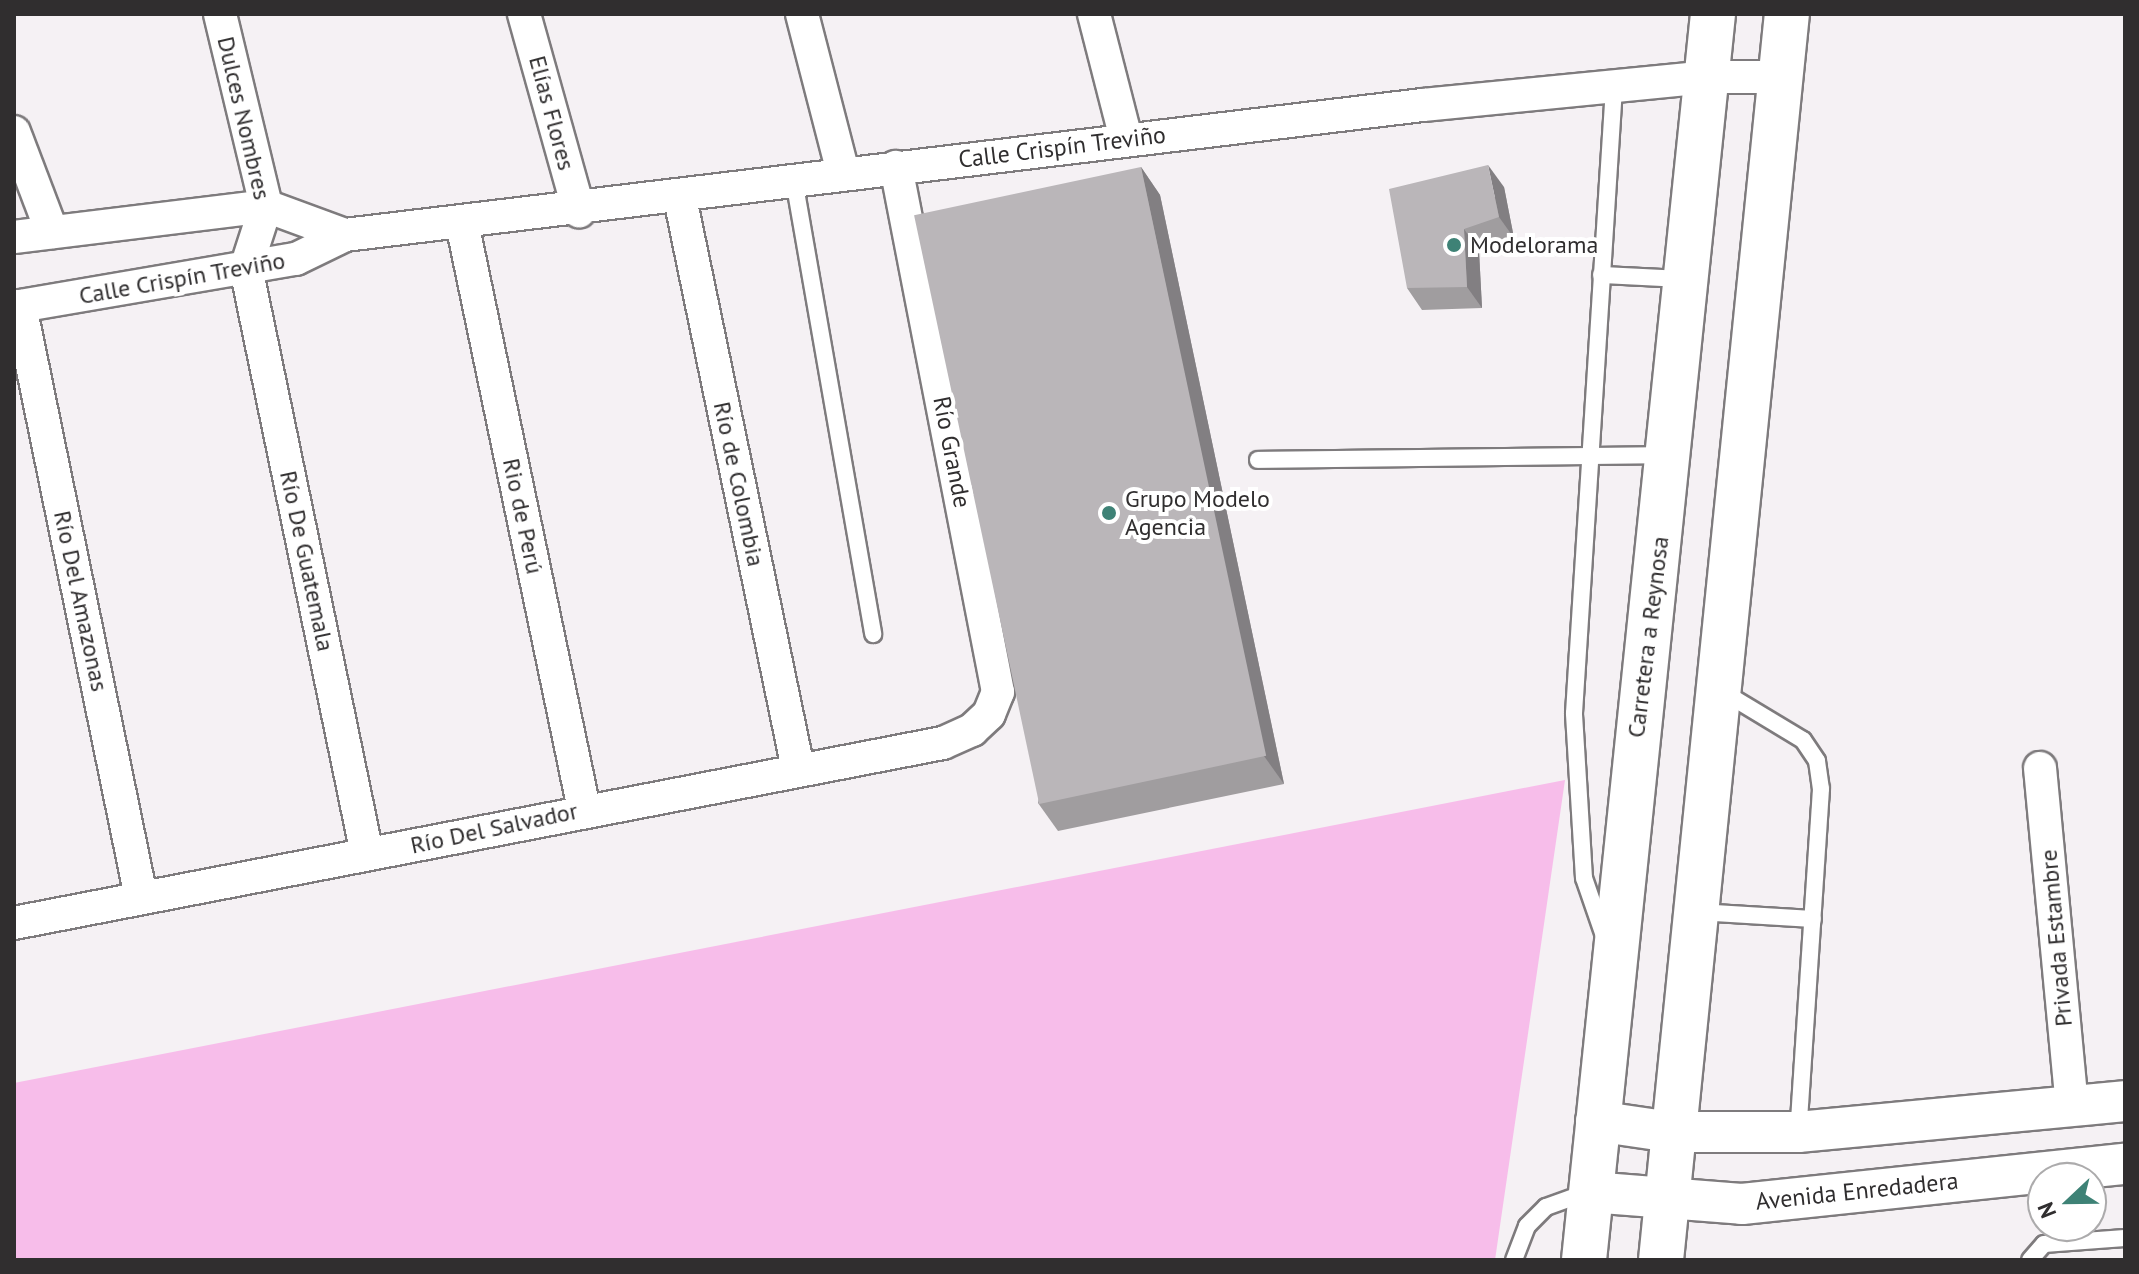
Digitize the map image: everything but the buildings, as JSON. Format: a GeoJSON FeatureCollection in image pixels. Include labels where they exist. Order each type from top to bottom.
{"type":"FeatureCollection","features":[{"type":"Feature","properties":{"kind":"main road","name":"Carretera a Reynosa"},"geometry":{"type":"LineString","coordinates":[[1584,1260],[1613,956],[1669,455],[1713,14]]}},
{"type":"Feature","properties":{"kind":"main road"},"geometry":{"type":"LineString","coordinates":[[1661,1260],[1671,1132],[1787,14]]}},
{"type":"Feature","properties":{"kind":"street","name":"Dulces Nombres"},"geometry":{"type":"LineString","coordinates":[[220,14],[266,206],[246,268]]}},
{"type":"Feature","properties":{"kind":"street","name":"Elías Flores"},"geometry":{"type":"LineString","coordinates":[[524,14],[579,211]]}},
{"type":"Feature","properties":{"kind":"street"},"geometry":{"type":"LineString","coordinates":[[802,14],[843,173]]}},
{"type":"Feature","properties":{"kind":"street"},"geometry":{"type":"LineString","coordinates":[[1094,14],[1126,139]]}},
{"type":"Feature","properties":{"kind":"street","name":"Calle Crispín Treviño"},"geometry":{"type":"LineString","coordinates":[[17,306],[296,259],[345,235],[579,211],[843,173],[1126,139],[1707,77],[1780,77]]}},
{"type":"Feature","properties":{"kind":"street"},"geometry":{"type":"LineString","coordinates":[[14,132],[52,232]]}},
{"type":"Feature","properties":{"kind":"street","name":"Río Grande"},"geometry":{"type":"LineString","coordinates":[[896,167],[998,692],[989,714],[972,730]]}},
{"type":"Feature","properties":{"kind":"street","name":"Río de Colombia"},"geometry":{"type":"LineString","coordinates":[[680,198],[798,769]]}},
{"type":"Feature","properties":{"kind":"street","name":"Calle Crispín Treviño"},"geometry":{"type":"LineString","coordinates":[[14,237],[266,206],[345,235]]}},
{"type":"Feature","properties":{"kind":"street","name":"Rio de Perú"},"geometry":{"type":"LineString","coordinates":[[462,223],[584,809]]}},
{"type":"Feature","properties":{"kind":"street","name":"Río De Guatemala"},"geometry":{"type":"LineString","coordinates":[[246,268],[367,854]]}},
{"type":"Feature","properties":{"kind":"street","name":"Río Del Amazonas"},"geometry":{"type":"LineString","coordinates":[[17,306],[141,897]]}},
{"type":"Feature","properties":{"kind":"street","name":"Río Del Salvador"},"geometry":{"type":"LineString","coordinates":[[14,923],[584,809],[943,743],[972,730]]}},
{"type":"Feature","properties":{"kind":"street","name":"Privada Estambre"},"geometry":{"type":"LineString","coordinates":[[2040,768],[2072,1108]]}},
{"type":"Feature","properties":{"kind":"street"},"geometry":{"type":"LineString","coordinates":[[1596,1121],[1671,1132],[1798,1132],[2125,1101]]}},
{"type":"Feature","properties":{"kind":"street","name":"Avenida Enredadera"},"geometry":{"type":"LineString","coordinates":[[1590,1192],[1742,1204],[2125,1164]]}},
{"type":"Feature","properties":{"kind":"lane"},"geometry":{"type":"LineString","coordinates":[[1613,956],[1584,878],[1578,826],[1574,713],[1614,87]]}},
{"type":"Feature","properties":{"kind":"lane"},"geometry":{"type":"LineString","coordinates":[[794,180],[873,634]]}},
{"type":"Feature","properties":{"kind":"lane"},"geometry":{"type":"LineString","coordinates":[[1601,275],[1686,279]]}},
{"type":"Feature","properties":{"kind":"lane"},"geometry":{"type":"LineString","coordinates":[[1258,460],[1669,455]]}},
{"type":"Feature","properties":{"kind":"lane"},"geometry":{"type":"LineString","coordinates":[[1719,690],[1785,725],[1817,761],[1821,789],[1798,1132]]}},
{"type":"Feature","properties":{"kind":"lane"},"geometry":{"type":"LineString","coordinates":[[1695,911],[1813,919]]}},
{"type":"Feature","properties":{"kind":"lane"},"geometry":{"type":"LineString","coordinates":[[1514,1260],[1527,1226],[1546,1207],[1590,1192]]}},
{"type":"Feature","properties":{"kind":"lane"},"geometry":{"type":"LineString","coordinates":[[2030,1260],[2044,1244],[2125,1238]]}},
{"type":"Feature","properties":{"kind":"shaded area"},"geometry":{"type":"Polygon","coordinates":[[[1565,780],[1495,1260],[14,1260],[14,1083],[1565,780]]]}},
{"type":"Feature","properties":{"kind":"place","name":"Modelorama"},"geometry":{"type":"Point","coordinates":[1454,245]}},
{"type":"Feature","properties":{"kind":"place","name":"Grupo Modelo Agencia"},"geometry":{"type":"Point","coordinates":[1109,513]}}]}
